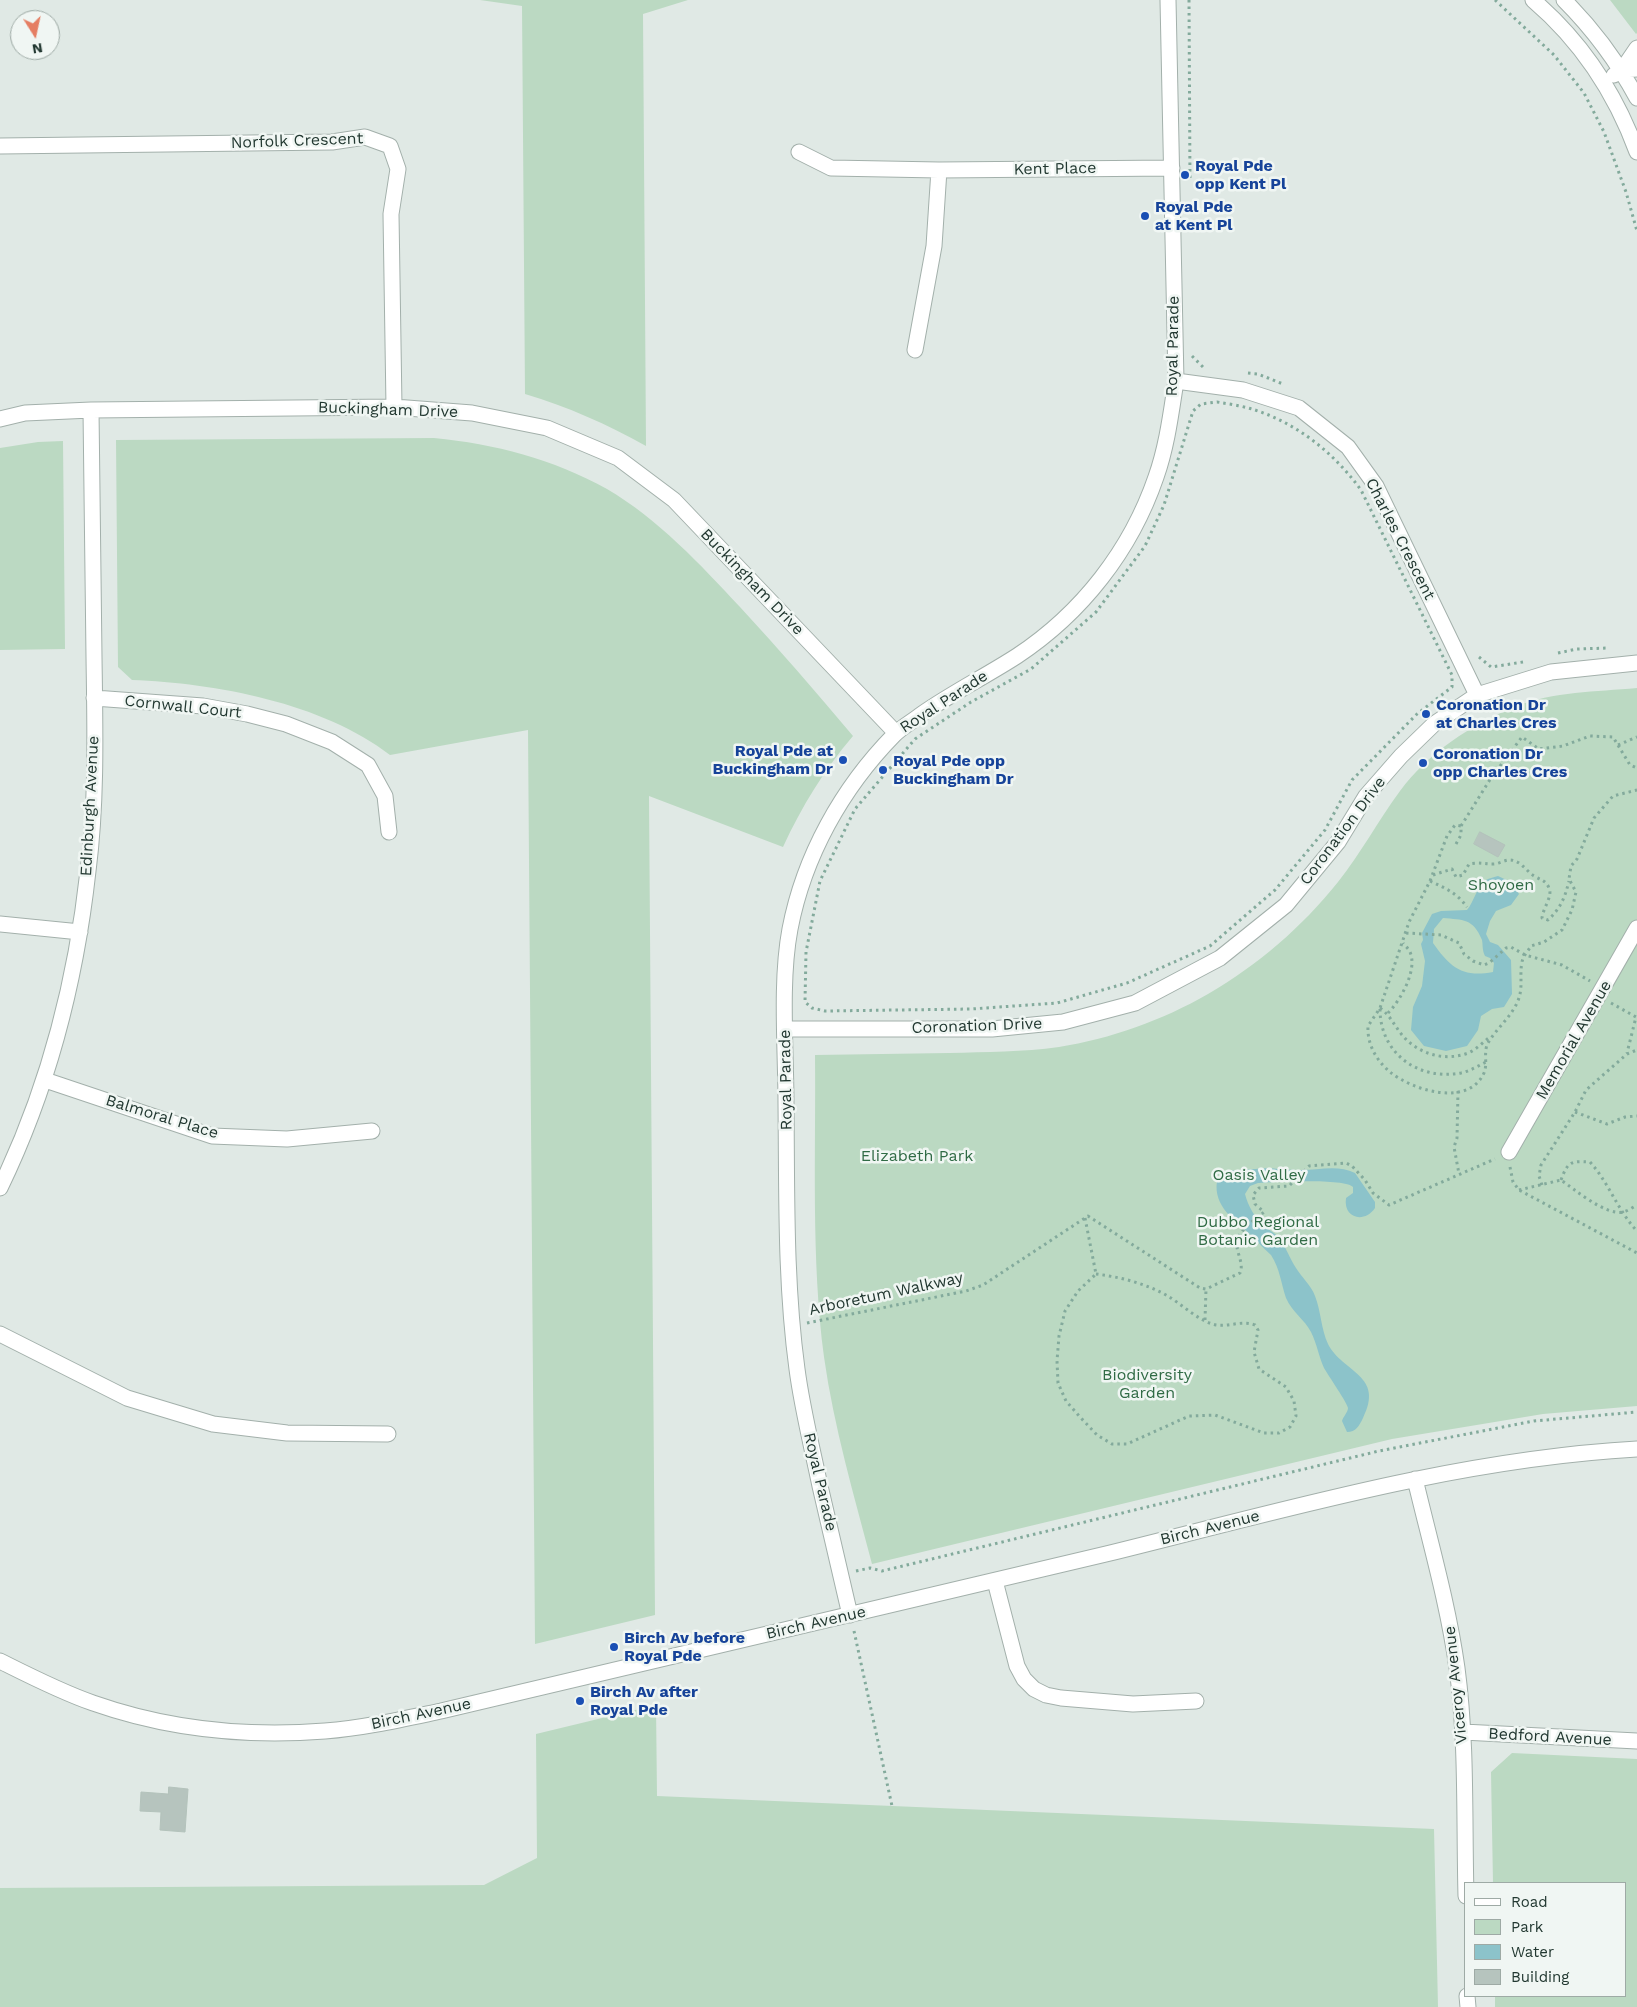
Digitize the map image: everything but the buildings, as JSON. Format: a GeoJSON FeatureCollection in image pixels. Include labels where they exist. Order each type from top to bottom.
{"type":"FeatureCollection","features":[{"type":"Feature","properties":{"kind":"street","name":"Royal Parade"},"geometry":{"type":"LineString","coordinates":[[850,1615],[805,1416],[792,1326],[788,1248],[786,1030],[786,981],[790,931],[799,894],[815,846],[838,804],[896,733],[934,705],[1018,655],[1060,624],[1092,590],[1122,549],[1141,514],[1157,475],[1168,432],[1176,381],[1168,0]]}},
{"type":"Feature","properties":{"kind":"street"},"geometry":{"type":"LineString","coordinates":[[1533,0],[1580,49],[1604,80],[1620,108],[1637,152]]}},
{"type":"Feature","properties":{"kind":"street"},"geometry":{"type":"LineString","coordinates":[[1564,0],[1630,70],[1637,98]]}},
{"type":"Feature","properties":{"kind":"street"},"geometry":{"type":"LineString","coordinates":[[1630,70],[1637,48]]}},
{"type":"Feature","properties":{"kind":"street"},"geometry":{"type":"LineString","coordinates":[[1604,80],[1630,70]]}},
{"type":"Feature","properties":{"kind":"street","name":"Norfolk Crescent"},"geometry":{"type":"LineString","coordinates":[[0,146],[332,142],[365,137],[390,146],[398,169],[390,214],[394,407]]}},
{"type":"Feature","properties":{"kind":"street","name":"Kent Place"},"geometry":{"type":"LineString","coordinates":[[799,152],[831,168],[939,170],[1172,168]]}},
{"type":"Feature","properties":{"kind":"street"},"geometry":{"type":"LineString","coordinates":[[914,350],[934,246],[939,170]]}},
{"type":"Feature","properties":{"kind":"street","name":"Charles Crescent"},"geometry":{"type":"LineString","coordinates":[[1176,381],[1243,390],[1299,408],[1348,447],[1376,486],[1477,695]]}},
{"type":"Feature","properties":{"kind":"street","name":"Buckingham Drive"},"geometry":{"type":"LineString","coordinates":[[0,419],[25,413],[91,410],[394,407],[472,413],[547,428],[618,458],[674,500],[896,733]]}},
{"type":"Feature","properties":{"kind":"street","name":"Edinburgh Avenue"},"geometry":{"type":"LineString","coordinates":[[0,1188],[15,1156],[45,1080],[66,1000],[80,932],[88,870],[93,803],[94,698],[91,410]]}},
{"type":"Feature","properties":{"kind":"street","name":"Coronation Drive"},"geometry":{"type":"LineString","coordinates":[[786,1030],[992,1029],[1063,1022],[1135,1003],[1220,958],[1286,906],[1338,842],[1366,796],[1401,756],[1434,724],[1477,695],[1551,672],[1637,663]]}},
{"type":"Feature","properties":{"kind":"street","name":"Cornwall Court"},"geometry":{"type":"LineString","coordinates":[[94,698],[203,706],[247,714],[286,724],[332,742],[368,765],[385,796],[389,832]]}},
{"type":"Feature","properties":{"kind":"street"},"geometry":{"type":"LineString","coordinates":[[0,924],[80,932]]}},
{"type":"Feature","properties":{"kind":"street","name":"Memorial Avenue"},"geometry":{"type":"LineString","coordinates":[[1509,1152],[1637,928]]}},
{"type":"Feature","properties":{"kind":"street","name":"Balmoral Place"},"geometry":{"type":"LineString","coordinates":[[45,1080],[212,1136],[287,1139],[372,1131]]}},
{"type":"Feature","properties":{"kind":"street"},"geometry":{"type":"LineString","coordinates":[[0,1334],[127,1398],[213,1424],[287,1433],[388,1434]]}},
{"type":"Feature","properties":{"kind":"street","name":"Birch Avenue"},"geometry":{"type":"LineString","coordinates":[[0,1661],[42,1682],[94,1704],[152,1720],[212,1730],[270,1734],[326,1731],[383,1723],[441,1711],[996,1581],[1415,1479],[1507,1462],[1589,1451],[1637,1449]]}},
{"type":"Feature","properties":{"kind":"street","name":"Viceroy Avenue"},"geometry":{"type":"LineString","coordinates":[[1415,1479],[1450,1627],[1457,1669],[1463,1732],[1466,1882]]}},
{"type":"Feature","properties":{"kind":"street"},"geometry":{"type":"LineString","coordinates":[[996,1581],[1017,1666],[1024,1679],[1034,1689],[1046,1695],[1061,1698],[1133,1704],[1196,1701]]}},
{"type":"Feature","properties":{"kind":"street","name":"Bedford Avenue"},"geometry":{"type":"LineString","coordinates":[[1463,1732],[1637,1742]]}},
{"type":"Feature","properties":{"kind":"path"},"geometry":{"type":"LineString","coordinates":[[1189,0],[1190,190]]}},
{"type":"Feature","properties":{"kind":"path"},"geometry":{"type":"LineString","coordinates":[[1495,0],[1554,55],[1584,93],[1604,132],[1626,192],[1637,231]]}},
{"type":"Feature","properties":{"kind":"path"},"geometry":{"type":"LineString","coordinates":[[1192,348],[1192,357],[1201,367],[1210,368]]}},
{"type":"Feature","properties":{"kind":"path"},"geometry":{"type":"LineString","coordinates":[[1239,372],[1258,374],[1284,385]]}},
{"type":"Feature","properties":{"kind":"path"},"geometry":{"type":"LineString","coordinates":[[1217,402],[1254,409],[1288,424],[1314,440],[1348,472],[1361,490],[1452,675],[1452,687],[1417,714],[1352,780],[1325,830],[1275,890],[1210,946],[1126,983],[1057,1003],[971,1009],[825,1012],[812,1008],[805,1002],[806,952],[820,881],[855,810],[915,739],[971,702],[1031,669],[1096,612],[1144,546],[1164,505],[1193,411],[1201,404],[1217,402]]}},
{"type":"Feature","properties":{"kind":"path"},"geometry":{"type":"LineString","coordinates":[[1550,655],[1577,649],[1614,648]]}},
{"type":"Feature","properties":{"kind":"path"},"geometry":{"type":"LineString","coordinates":[[1476,652],[1480,660],[1491,667],[1506,666],[1532,660]]}},
{"type":"Feature","properties":{"kind":"path"},"geometry":{"type":"LineString","coordinates":[[1456,844],[1461,835],[1461,826],[1491,778],[1522,738],[1539,749],[1563,746],[1590,736],[1613,737],[1630,765],[1637,768]]}},
{"type":"Feature","properties":{"kind":"path"},"geometry":{"type":"LineString","coordinates":[[1618,745],[1637,737]]}},
{"type":"Feature","properties":{"kind":"path"},"geometry":{"type":"LineString","coordinates":[[1432,875],[1452,870],[1456,877],[1463,875],[1470,864],[1482,862],[1493,864],[1510,860],[1516,862],[1534,876],[1544,880],[1550,888],[1550,897],[1544,907],[1542,918],[1548,920],[1557,912],[1565,897],[1571,866],[1594,818],[1613,796],[1637,790]]}},
{"type":"Feature","properties":{"kind":"path"},"geometry":{"type":"LineString","coordinates":[[1461,826],[1456,825],[1447,836],[1430,881],[1409,922],[1380,1008],[1370,1021],[1367,1032],[1370,1045],[1382,1064],[1398,1078],[1420,1089],[1432,1092],[1458,1091],[1472,1087],[1480,1080],[1486,1062],[1486,1047],[1517,1003],[1522,985],[1522,962],[1525,955],[1531,946],[1544,942],[1562,930],[1572,910],[1576,892],[1569,879]]}},
{"type":"Feature","properties":{"kind":"path"},"geometry":{"type":"LineString","coordinates":[[1430,881],[1451,890],[1467,907]]}},
{"type":"Feature","properties":{"kind":"path"},"geometry":{"type":"LineString","coordinates":[[1406,934],[1436,934],[1459,943],[1464,954],[1473,962],[1484,965],[1492,961],[1503,950],[1511,947],[1525,955],[1562,965],[1636,1017],[1627,1054]]}},
{"type":"Feature","properties":{"kind":"path"},"geometry":{"type":"LineString","coordinates":[[1388,1013],[1397,1004],[1410,972],[1412,957],[1410,951],[1403,943]]}},
{"type":"Feature","properties":{"kind":"path"},"geometry":{"type":"LineString","coordinates":[[1380,1008],[1388,1013],[1396,1028],[1408,1041],[1415,1047],[1434,1055],[1458,1056],[1470,1052],[1493,1035]]}},
{"type":"Feature","properties":{"kind":"path"},"geometry":{"type":"LineString","coordinates":[[1380,1008],[1381,1029],[1397,1055],[1406,1063],[1426,1071],[1450,1074],[1470,1070],[1486,1062]]}},
{"type":"Feature","properties":{"kind":"path"},"geometry":{"type":"LineString","coordinates":[[1542,1184],[1539,1176],[1541,1165],[1586,1090],[1627,1054],[1637,1050]]}},
{"type":"Feature","properties":{"kind":"path"},"geometry":{"type":"LineString","coordinates":[[1458,1091],[1457,1138],[1454,1147],[1459,1174]]}},
{"type":"Feature","properties":{"kind":"path"},"geometry":{"type":"LineString","coordinates":[[1574,1112],[1607,1124],[1625,1117],[1637,1116]]}},
{"type":"Feature","properties":{"kind":"path"},"geometry":{"type":"LineString","coordinates":[[1096,1274],[1085,1218],[1088,1216],[1200,1288],[1206,1289],[1240,1273],[1242,1268],[1237,1243],[1241,1233],[1264,1212],[1255,1204],[1253,1195],[1259,1188],[1289,1186],[1309,1166],[1346,1163],[1352,1166],[1365,1180],[1373,1193],[1389,1205],[1509,1152],[1513,1182],[1519,1190],[1637,1254]]}},
{"type":"Feature","properties":{"kind":"path"},"geometry":{"type":"LineString","coordinates":[[1561,1180],[1566,1167],[1574,1161],[1590,1162],[1602,1176],[1623,1212],[1637,1231]]}},
{"type":"Feature","properties":{"kind":"path"},"geometry":{"type":"LineString","coordinates":[[1519,1190],[1561,1180],[1589,1200],[1614,1212],[1623,1212],[1637,1205]]}},
{"type":"Feature","properties":{"kind":"path","name":"Arboretum Walkway"},"geometry":{"type":"LineString","coordinates":[[792,1326],[966,1291],[983,1284],[1085,1218]]}},
{"type":"Feature","properties":{"kind":"path"},"geometry":{"type":"LineString","coordinates":[[1096,1274],[1132,1281],[1152,1288],[1205,1320],[1217,1325],[1248,1323],[1255,1325],[1258,1330],[1254,1352],[1259,1369],[1286,1387],[1294,1401],[1296,1416],[1290,1427],[1279,1433],[1264,1433],[1215,1415],[1189,1416],[1127,1444],[1112,1444],[1097,1434],[1066,1401],[1058,1382],[1057,1361],[1059,1336],[1065,1311],[1078,1291],[1096,1274]]}},
{"type":"Feature","properties":{"kind":"path"},"geometry":{"type":"LineString","coordinates":[[1205,1320],[1206,1289]]}},
{"type":"Feature","properties":{"kind":"path"},"geometry":{"type":"LineString","coordinates":[[840,1574],[870,1568],[882,1571],[1379,1451],[1534,1421],[1637,1412]]}},
{"type":"Feature","properties":{"kind":"path"},"geometry":{"type":"LineString","coordinates":[[850,1615],[892,1806]]}},
{"type":"Feature","properties":{"kind":"green space"},"geometry":{"type":"Polygon","coordinates":[[[480,0],[688,0],[643,14],[646,446],[617,430],[587,417],[525,394],[522,6],[480,0]]]}},
{"type":"Feature","properties":{"kind":"green space"},"geometry":{"type":"Polygon","coordinates":[[[1610,0],[1637,0],[1636,34],[1610,0]]]}},
{"type":"Feature","properties":{"kind":"green space"},"geometry":{"type":"Polygon","coordinates":[[[434,438],[479,444],[545,461],[587,478],[626,501],[661,528],[710,575],[755,623],[853,736],[832,762],[814,789],[783,847],[649,796],[655,1615],[535,1644],[528,730],[390,755],[363,737],[301,709],[232,691],[164,682],[132,680],[118,667],[116,440],[434,438]]]}},
{"type":"Feature","properties":{"kind":"green space"},"geometry":{"type":"Polygon","coordinates":[[[63,441],[65,649],[0,650],[0,448],[38,442],[63,441]]]}},
{"type":"Feature","properties":{"kind":"green space","name":"Dubbo Regional Botanic Garden"},"geometry":{"type":"Polygon","coordinates":[[[1637,688],[1637,1406],[1543,1414],[1392,1439],[872,1564],[839,1436],[824,1357],[817,1282],[815,1055],[991,1052],[1045,1049],[1117,1034],[1173,1012],[1208,994],[1244,971],[1294,930],[1338,882],[1411,777],[1437,752],[1466,731],[1498,714],[1529,702],[1575,693],[1637,688]]]}},
{"type":"Feature","properties":{"kind":"green space"},"geometry":{"type":"Polygon","coordinates":[[[656,1705],[657,1796],[1434,1829],[1438,2007],[0,2007],[0,1888],[484,1885],[537,1858],[536,1734],[656,1705]]]}},
{"type":"Feature","properties":{"kind":"green space"},"geometry":{"type":"Polygon","coordinates":[[[1512,1753],[1637,1759],[1637,2007],[1495,2007],[1495,1997],[1627,1997],[1627,1882],[1493,1882],[1491,1772],[1512,1753]]]}},
{"type":"Feature","properties":{"kind":"water"},"geometry":{"type":"Polygon","coordinates":[[[1498,876],[1511,882],[1519,894],[1511,905],[1496,911],[1490,921],[1486,934],[1490,942],[1498,945],[1511,960],[1512,994],[1504,1007],[1492,1009],[1481,1016],[1478,1030],[1467,1046],[1446,1051],[1424,1046],[1411,1030],[1413,1007],[1422,986],[1425,961],[1421,944],[1423,940],[1422,933],[1432,914],[1441,911],[1467,910],[1483,883],[1487,879],[1498,876]],[[1443,918],[1434,929],[1433,943],[1445,958],[1458,969],[1465,972],[1493,972],[1494,963],[1485,956],[1482,940],[1475,928],[1462,920],[1443,918]]]}},
{"type":"Feature","properties":{"kind":"water"},"geometry":{"type":"Polygon","coordinates":[[[1269,1168],[1304,1170],[1334,1168],[1348,1170],[1355,1173],[1375,1202],[1375,1208],[1365,1216],[1360,1217],[1351,1214],[1346,1205],[1346,1198],[1353,1193],[1353,1187],[1337,1182],[1293,1181],[1258,1183],[1250,1186],[1245,1194],[1255,1216],[1279,1238],[1296,1268],[1313,1292],[1328,1344],[1335,1354],[1366,1383],[1369,1392],[1368,1404],[1360,1424],[1353,1431],[1347,1432],[1342,1421],[1348,1410],[1347,1405],[1324,1368],[1311,1332],[1286,1298],[1274,1260],[1226,1212],[1218,1198],[1217,1181],[1223,1173],[1269,1168]]]}},
{"type":"Feature","properties":{"kind":"place","name":"Royal Pde opp Kent Pl"},"geometry":{"type":"Point","coordinates":[1185,175]}},
{"type":"Feature","properties":{"kind":"place","name":"Royal Pde at Kent Pl"},"geometry":{"type":"Point","coordinates":[1145,216]}},
{"type":"Feature","properties":{"kind":"place","name":"Coronation Dr at Charles Cres"},"geometry":{"type":"Point","coordinates":[1426,714]}},
{"type":"Feature","properties":{"kind":"place","name":"Royal Pde at Buckingham Dr"},"geometry":{"type":"Point","coordinates":[843,760]}},
{"type":"Feature","properties":{"kind":"place","name":"Coronation Dr opp Charles Cres"},"geometry":{"type":"Point","coordinates":[1423,763]}},
{"type":"Feature","properties":{"kind":"place","name":"Royal Pde opp Buckingham Dr"},"geometry":{"type":"Point","coordinates":[883,770]}},
{"type":"Feature","properties":{"kind":"place","name":"Birch Av before Royal Pde"},"geometry":{"type":"Point","coordinates":[614,1647]}},
{"type":"Feature","properties":{"kind":"place","name":"Birch Av after Royal Pde"},"geometry":{"type":"Point","coordinates":[580,1701]}},
{"type":"Feature","properties":{"kind":"park label","name":"Shoyoen"},"geometry":{"type":"Point","coordinates":[1501,885]}},
{"type":"Feature","properties":{"kind":"park label","name":"Elizabeth Park"},"geometry":{"type":"Point","coordinates":[917,1156]}},
{"type":"Feature","properties":{"kind":"park label","name":"Oasis Valley"},"geometry":{"type":"Point","coordinates":[1259,1175]}},
{"type":"Feature","properties":{"kind":"park label","name":"Biodiversity Garden"},"geometry":{"type":"Point","coordinates":[1147,1384]}}]}
